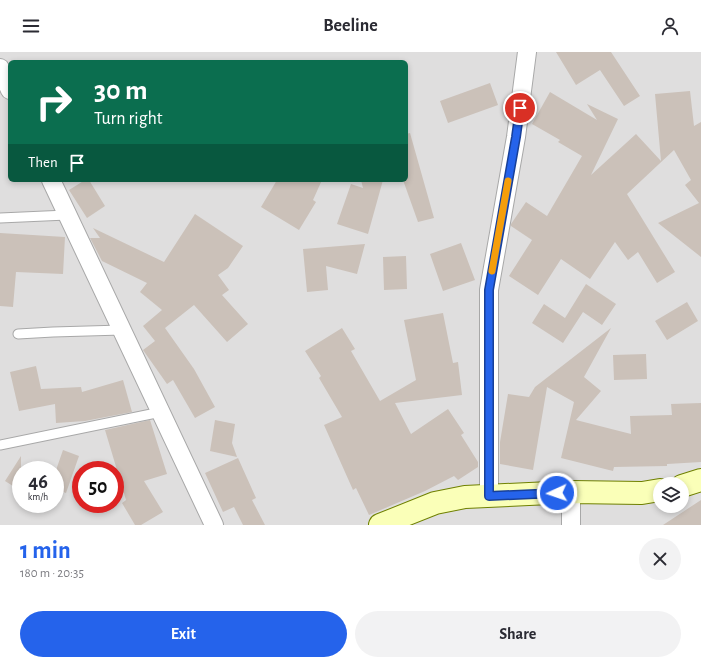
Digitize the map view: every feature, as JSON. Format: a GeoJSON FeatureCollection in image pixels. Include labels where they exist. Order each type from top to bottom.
{"type":"FeatureCollection","features":[{"type":"Feature","properties":{"kind":"main road"},"geometry":{"type":"LineString","coordinates":[[689,484],[701,480]]}},
{"type":"Feature","properties":{"kind":"main road"},"geometry":{"type":"LineString","coordinates":[[380,525],[435,504],[465,497],[571,492],[642,493],[653,491]]}},
{"type":"Feature","properties":{"kind":"street"},"geometry":{"type":"LineString","coordinates":[[489,496],[489,290],[516,137],[527,52]]}},
{"type":"Feature","properties":{"kind":"street"},"geometry":{"type":"LineString","coordinates":[[0,68],[8,86]]}},
{"type":"Feature","properties":{"kind":"street"},"geometry":{"type":"LineString","coordinates":[[52,182],[162,412],[214,525]]}},
{"type":"Feature","properties":{"kind":"street"},"geometry":{"type":"LineString","coordinates":[[571,492],[571,525]]}},
{"type":"Feature","properties":{"kind":"lane"},"geometry":{"type":"LineString","coordinates":[[0,218],[67,215]]}},
{"type":"Feature","properties":{"kind":"lane"},"geometry":{"type":"LineString","coordinates":[[18,334],[122,330]]}},
{"type":"Feature","properties":{"kind":"lane"},"geometry":{"type":"LineString","coordinates":[[0,445],[162,412]]}},
{"type":"Feature","properties":{"kind":"shaded area"},"geometry":{"type":"Polygon","coordinates":[[[0,52],[701,52],[701,525],[0,525],[0,52]]]}},
{"type":"Feature","properties":{"kind":"building"},"geometry":{"type":"Polygon","coordinates":[[[556,52],[611,52],[640,96],[624,106],[600,70],[576,85],[556,52]]]}},
{"type":"Feature","properties":{"kind":"building"},"geometry":{"type":"Polygon","coordinates":[[[490,83],[498,105],[448,123],[440,101],[490,83]]]}},
{"type":"Feature","properties":{"kind":"building"},"geometry":{"type":"Polygon","coordinates":[[[690,91],[694,126],[701,122],[701,257],[658,223],[699,203],[685,185],[691,180],[674,150],[627,194],[675,272],[657,283],[638,252],[628,260],[615,242],[590,279],[561,259],[538,295],[509,276],[532,240],[511,226],[511,224],[526,202],[547,216],[582,156],[558,142],[560,140],[532,124],[550,92],[597,120],[587,104],[618,119],[591,175],[636,134],[661,161],[655,94],[690,91]]]}},
{"type":"Feature","properties":{"kind":"building"},"geometry":{"type":"Polygon","coordinates":[[[410,133],[434,218],[418,222],[404,182],[408,182],[408,134],[410,133]]]}},
{"type":"Feature","properties":{"kind":"building"},"geometry":{"type":"Polygon","coordinates":[[[82,182],[90,182],[105,206],[87,218],[69,190],[82,182]]]}},
{"type":"Feature","properties":{"kind":"building"},"geometry":{"type":"Polygon","coordinates":[[[276,182],[321,182],[313,200],[316,202],[299,230],[261,207],[276,182]]]}},
{"type":"Feature","properties":{"kind":"building"},"geometry":{"type":"Polygon","coordinates":[[[362,182],[382,182],[368,234],[337,224],[351,184],[363,188],[362,182]]]}},
{"type":"Feature","properties":{"kind":"building"},"geometry":{"type":"Polygon","coordinates":[[[195,214],[243,246],[228,268],[218,275],[229,290],[222,295],[248,324],[227,342],[194,305],[165,328],[194,369],[215,407],[195,418],[173,380],[167,384],[143,350],[155,341],[143,326],[162,310],[140,292],[147,283],[102,261],[90,238],[100,238],[93,228],[164,262],[195,214]]]}},
{"type":"Feature","properties":{"kind":"building"},"geometry":{"type":"Polygon","coordinates":[[[0,233],[65,237],[63,274],[16,272],[13,307],[0,306],[0,233]]]}},
{"type":"Feature","properties":{"kind":"building"},"geometry":{"type":"Polygon","coordinates":[[[461,243],[475,280],[443,291],[430,254],[461,243]]]}},
{"type":"Feature","properties":{"kind":"building"},"geometry":{"type":"Polygon","coordinates":[[[365,244],[357,274],[326,266],[328,290],[307,292],[303,249],[365,244]]]}},
{"type":"Feature","properties":{"kind":"building"},"geometry":{"type":"Polygon","coordinates":[[[406,256],[407,289],[384,290],[383,257],[406,256]]]}},
{"type":"Feature","properties":{"kind":"building"},"geometry":{"type":"Polygon","coordinates":[[[586,284],[616,304],[602,325],[583,312],[563,343],[532,323],[544,304],[565,318],[586,284]]]}},
{"type":"Feature","properties":{"kind":"building"},"geometry":{"type":"Polygon","coordinates":[[[687,302],[698,321],[667,340],[655,321],[687,302]]]}},
{"type":"Feature","properties":{"kind":"building"},"geometry":{"type":"Polygon","coordinates":[[[443,313],[453,363],[458,362],[462,395],[395,403],[411,434],[448,409],[464,433],[461,435],[478,462],[478,467],[458,480],[454,476],[425,491],[369,515],[356,488],[353,490],[324,425],[342,417],[319,378],[321,376],[305,351],[342,328],[355,349],[351,351],[380,401],[416,380],[404,320],[443,313]]]}},
{"type":"Feature","properties":{"kind":"building"},"geometry":{"type":"Polygon","coordinates":[[[611,328],[584,377],[601,391],[576,420],[631,434],[630,416],[672,415],[671,404],[701,403],[701,462],[667,464],[667,466],[614,467],[613,471],[561,458],[574,402],[547,387],[533,470],[500,464],[500,442],[508,394],[529,397],[535,387],[611,328]]]}},
{"type":"Feature","properties":{"kind":"building"},"geometry":{"type":"Polygon","coordinates":[[[646,354],[647,379],[614,380],[613,355],[646,354]]]}},
{"type":"Feature","properties":{"kind":"building"},"geometry":{"type":"Polygon","coordinates":[[[36,366],[41,389],[81,387],[82,392],[123,380],[132,412],[85,421],[56,423],[55,404],[19,411],[10,372],[36,366]]]}},
{"type":"Feature","properties":{"kind":"building"},"geometry":{"type":"Polygon","coordinates":[[[150,420],[167,474],[144,481],[163,512],[141,525],[135,525],[124,506],[124,502],[126,500],[124,493],[124,461],[114,461],[105,430],[150,420]]]}},
{"type":"Feature","properties":{"kind":"building"},"geometry":{"type":"Polygon","coordinates":[[[215,420],[235,424],[232,443],[237,457],[210,451],[215,420]]]}},
{"type":"Feature","properties":{"kind":"building"},"geometry":{"type":"Polygon","coordinates":[[[63,450],[79,456],[77,461],[72,461],[72,476],[66,493],[64,492],[64,461],[59,461],[63,450]]]}},
{"type":"Feature","properties":{"kind":"building"},"geometry":{"type":"Polygon","coordinates":[[[238,458],[256,498],[252,500],[265,525],[243,525],[234,507],[223,512],[205,473],[238,458]]]}},
{"type":"Feature","properties":{"kind":"building"},"geometry":{"type":"Polygon","coordinates":[[[12,470],[12,485],[5,481],[12,470]]]}},
{"type":"Feature","properties":{"kind":"building"},"geometry":{"type":"Polygon","coordinates":[[[701,500],[701,525],[663,525],[681,513],[689,513],[689,508],[701,500]]]}},
{"type":"Feature","properties":{"kind":"slow traffic"},"geometry":{"type":"LineString","coordinates":[[492,271],[508,181]]}},
{"type":"Feature","properties":{"kind":"route"},"geometry":{"type":"LineString","coordinates":[[520,108],[489,290],[489,496],[557,493]]}}]}
